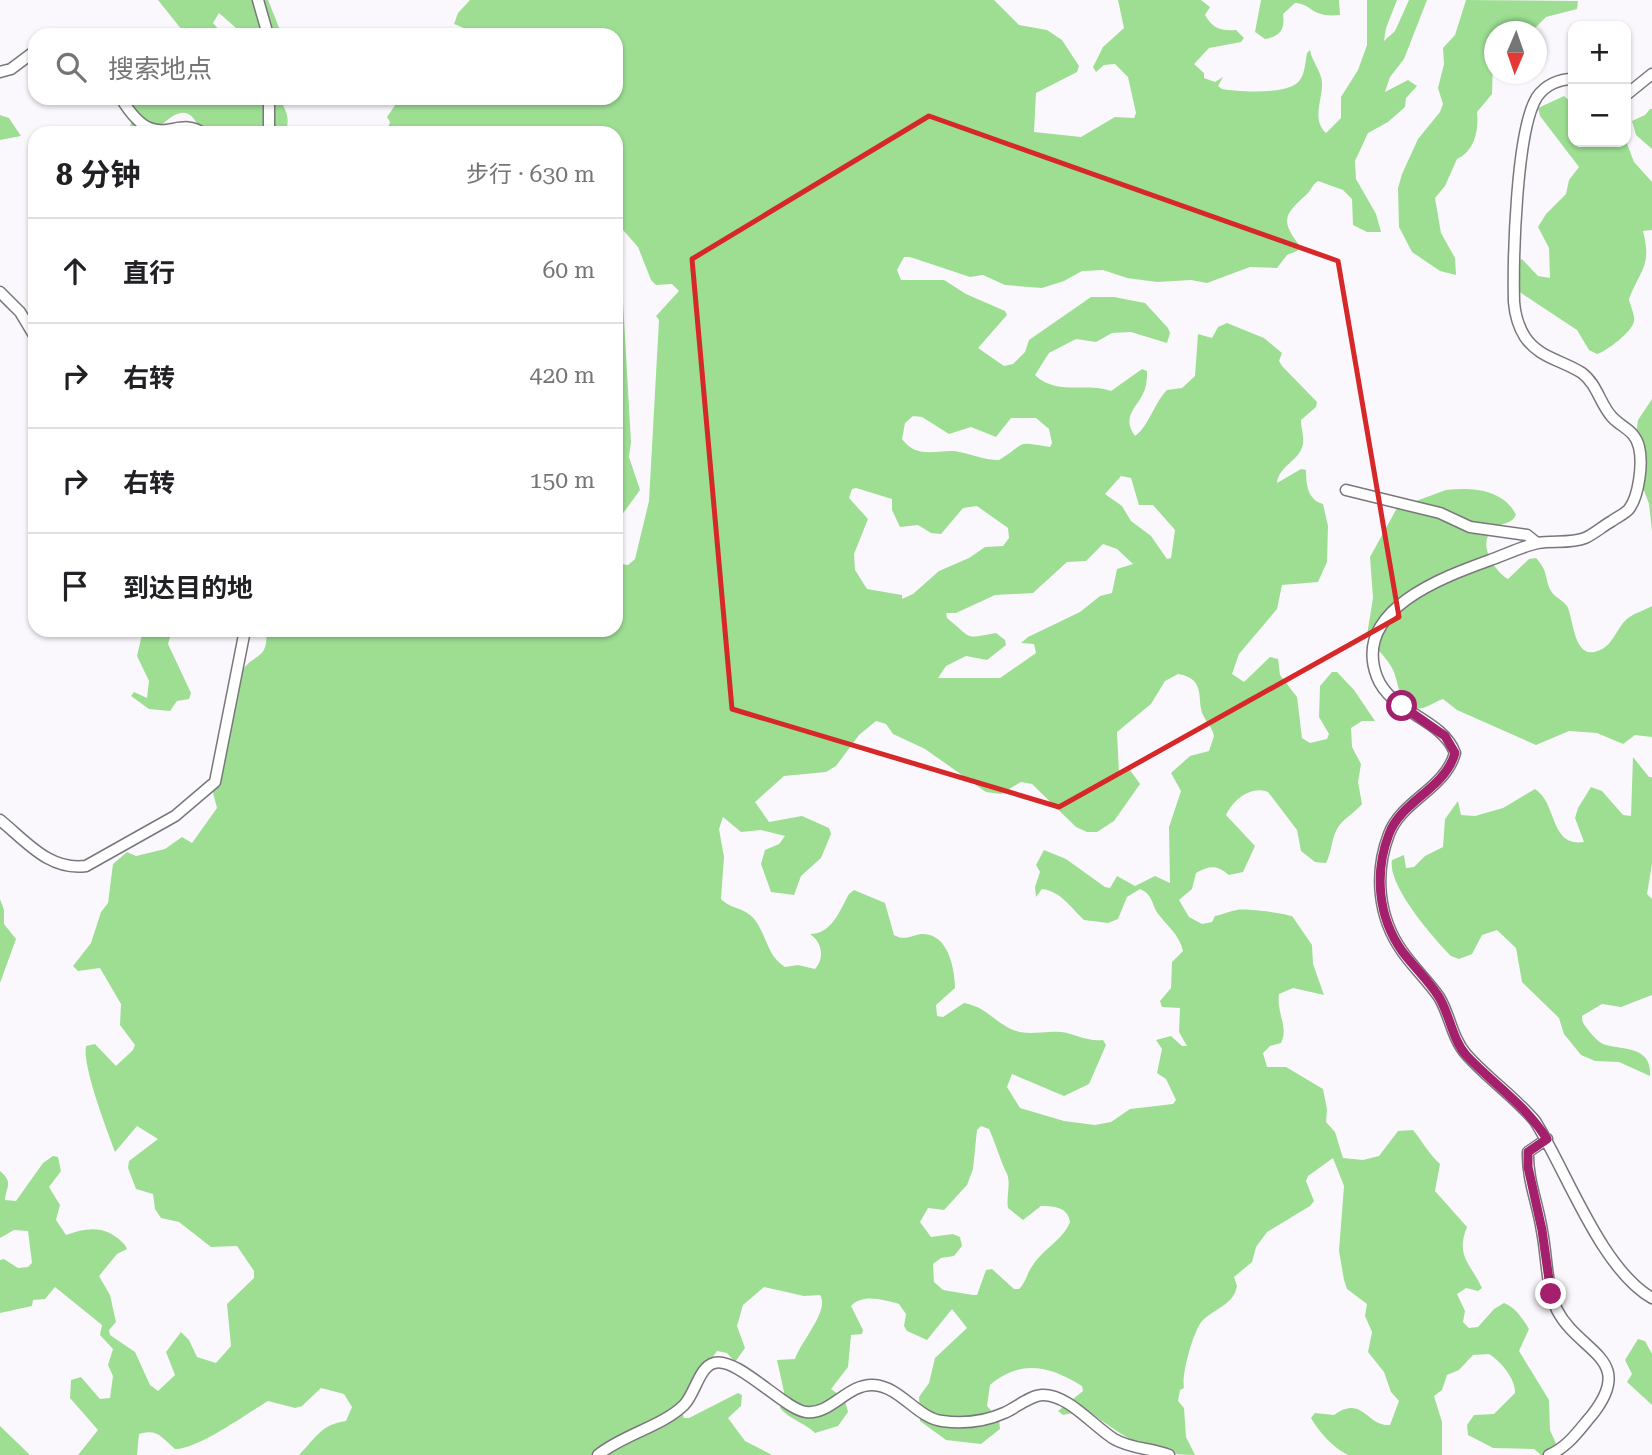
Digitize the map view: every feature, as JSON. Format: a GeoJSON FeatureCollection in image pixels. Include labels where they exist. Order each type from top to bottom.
{"type":"FeatureCollection","features":[{"type":"Feature","properties":{"kind":"street"},"geometry":{"type":"LineString","coordinates":[[258,0],[266,28]]}},
{"type":"Feature","properties":{"kind":"street"},"geometry":{"type":"LineString","coordinates":[[0,72],[11,69],[28,56]]}},
{"type":"Feature","properties":{"kind":"street"},"geometry":{"type":"LineString","coordinates":[[1631,91],[1652,74]]}},
{"type":"Feature","properties":{"kind":"street"},"geometry":{"type":"LineString","coordinates":[[1568,80],[1554,83],[1542,91],[1530,112],[1518,212],[1514,303],[1517,322],[1533,347],[1554,361],[1582,373],[1591,382],[1611,416],[1633,433],[1640,456],[1635,497],[1629,510],[1584,538],[1537,543],[1437,579],[1394,609],[1377,636],[1373,658],[1377,678],[1386,691],[1445,736],[1455,753],[1443,777],[1407,809],[1389,832],[1380,870],[1385,919],[1401,949],[1438,996],[1464,1052],[1518,1100],[1547,1139],[1614,1265],[1639,1290],[1652,1298]]}},
{"type":"Feature","properties":{"kind":"street"},"geometry":{"type":"LineString","coordinates":[[126,105],[143,126]]}},
{"type":"Feature","properties":{"kind":"street"},"geometry":{"type":"LineString","coordinates":[[269,105],[269,126]]}},
{"type":"Feature","properties":{"kind":"street"},"geometry":{"type":"LineString","coordinates":[[0,292],[28,326]]}},
{"type":"Feature","properties":{"kind":"street"},"geometry":{"type":"LineString","coordinates":[[1346,490],[1440,513],[1470,527],[1527,535],[1537,543]]}},
{"type":"Feature","properties":{"kind":"street"},"geometry":{"type":"LineString","coordinates":[[0,820],[40,854],[57,864],[72,868],[86,866],[175,816],[215,782],[243,637]]}},
{"type":"Feature","properties":{"kind":"street"},"geometry":{"type":"LineString","coordinates":[[1547,1139],[1528,1152],[1528,1167],[1542,1230],[1551,1294],[1566,1322],[1605,1363],[1609,1376],[1603,1400],[1572,1439],[1549,1455]]}},
{"type":"Feature","properties":{"kind":"street"},"geometry":{"type":"LineString","coordinates":[[597,1455],[612,1444],[683,1406],[695,1391],[704,1369],[713,1363],[723,1363],[766,1386],[797,1409],[807,1413],[822,1409],[857,1387],[873,1384],[892,1390],[939,1421],[978,1423],[1036,1397],[1053,1397],[1116,1440],[1169,1455]]}},
{"type":"Feature","properties":{"kind":"highlighted area"},"geometry":{"type":"Polygon","coordinates":[[[929,116],[1338,261],[1399,617],[1059,807],[732,709],[692,259],[929,116]]]}},
{"type":"Feature","properties":{"kind":"green space"},"geometry":{"type":"Polygon","coordinates":[[[158,0],[268,0],[279,28],[236,28],[219,13],[213,23],[218,28],[180,28],[158,0]]]}},
{"type":"Feature","properties":{"kind":"green space"},"geometry":{"type":"Polygon","coordinates":[[[470,0],[994,0],[1019,25],[1047,30],[1062,40],[1079,66],[1077,72],[1036,93],[1034,132],[1081,137],[1115,117],[1134,118],[1136,113],[1128,77],[1115,64],[1104,65],[1096,72],[1093,67],[1103,47],[1124,28],[1118,0],[1201,0],[1210,7],[1205,15],[1214,26],[1236,30],[1244,38],[1241,42],[1209,48],[1194,64],[1204,73],[1204,78],[1215,82],[1223,77],[1218,86],[1239,91],[1289,87],[1301,78],[1310,50],[1322,79],[1318,116],[1326,133],[1341,118],[1341,97],[1358,70],[1367,45],[1367,0],[1397,0],[1384,41],[1395,31],[1409,0],[1427,0],[1404,59],[1390,77],[1385,92],[1408,80],[1417,86],[1406,98],[1405,107],[1388,122],[1368,133],[1355,161],[1356,179],[1376,214],[1381,232],[1367,232],[1353,225],[1352,199],[1343,190],[1318,181],[1293,207],[1287,218],[1289,230],[1300,246],[1297,251],[1287,255],[1277,268],[1250,267],[1207,283],[1191,280],[1157,282],[1127,278],[1103,270],[1082,271],[1064,281],[1042,288],[1005,285],[983,275],[970,277],[910,257],[904,257],[897,270],[901,280],[944,280],[966,294],[1005,311],[1007,315],[978,348],[1004,366],[1013,364],[1025,352],[1029,340],[1091,297],[1114,297],[1145,303],[1168,328],[1170,333],[1167,343],[1131,332],[1112,333],[1096,342],[1076,339],[1049,353],[1035,375],[1052,385],[1111,391],[1142,369],[1147,371],[1145,389],[1129,422],[1135,436],[1167,390],[1182,388],[1195,376],[1198,334],[1212,338],[1218,327],[1227,323],[1264,338],[1282,353],[1279,361],[1282,366],[1317,402],[1316,407],[1301,420],[1301,450],[1281,472],[1277,483],[1301,469],[1306,470],[1307,486],[1311,495],[1323,504],[1328,526],[1327,562],[1318,582],[1282,585],[1277,609],[1239,654],[1232,674],[1244,682],[1270,657],[1278,659],[1280,675],[1297,697],[1302,738],[1310,743],[1327,739],[1329,734],[1319,717],[1320,686],[1332,672],[1337,672],[1354,690],[1375,721],[1362,721],[1351,728],[1352,747],[1361,764],[1358,782],[1362,804],[1337,829],[1326,863],[1315,862],[1301,851],[1297,830],[1268,792],[1262,790],[1243,795],[1226,815],[1255,846],[1243,872],[1229,875],[1213,867],[1201,870],[1196,873],[1192,889],[1179,900],[1189,917],[1202,924],[1212,922],[1215,916],[1242,910],[1292,916],[1312,945],[1313,964],[1324,995],[1293,988],[1279,994],[1284,1031],[1281,1043],[1270,1046],[1263,1053],[1267,1067],[1286,1067],[1323,1089],[1327,1109],[1326,1122],[1335,1132],[1343,1158],[1363,1160],[1379,1156],[1398,1131],[1413,1130],[1440,1164],[1435,1191],[1467,1227],[1464,1253],[1482,1288],[1478,1291],[1466,1288],[1457,1294],[1465,1311],[1463,1322],[1469,1328],[1478,1327],[1494,1309],[1504,1303],[1521,1317],[1529,1329],[1519,1351],[1549,1400],[1550,1430],[1561,1455],[1541,1455],[1534,1449],[1493,1448],[1468,1435],[1467,1425],[1474,1415],[1494,1414],[1515,1393],[1507,1371],[1489,1354],[1473,1355],[1459,1370],[1447,1375],[1442,1390],[1434,1396],[1442,1422],[1442,1455],[1349,1455],[1333,1445],[1318,1429],[1311,1418],[1315,1413],[1334,1415],[1352,1408],[1382,1424],[1390,1425],[1399,1401],[1391,1392],[1384,1372],[1368,1352],[1372,1332],[1365,1316],[1367,1304],[1347,1289],[1344,1280],[1339,1251],[1344,1186],[1333,1158],[1308,1176],[1306,1181],[1314,1201],[1310,1206],[1267,1232],[1256,1247],[1252,1262],[1234,1277],[1237,1286],[1232,1297],[1199,1325],[1186,1363],[1184,1388],[1180,1390],[1178,1401],[1184,1408],[1186,1437],[1195,1455],[1149,1448],[1124,1436],[1087,1410],[1063,1415],[1058,1411],[1083,1391],[1082,1386],[1058,1374],[1035,1368],[1013,1371],[990,1385],[987,1406],[999,1419],[1000,1429],[981,1444],[946,1440],[920,1421],[919,1397],[929,1383],[935,1358],[967,1328],[952,1309],[927,1340],[907,1331],[904,1326],[906,1314],[899,1304],[874,1299],[861,1300],[851,1306],[863,1330],[862,1334],[851,1335],[848,1367],[831,1389],[844,1398],[848,1412],[838,1426],[815,1433],[780,1408],[784,1392],[777,1360],[795,1359],[818,1317],[822,1301],[820,1295],[804,1296],[764,1287],[743,1305],[737,1326],[745,1348],[735,1362],[727,1353],[717,1351],[708,1364],[703,1383],[681,1410],[684,1418],[689,1418],[738,1393],[742,1395],[741,1406],[728,1418],[745,1441],[772,1455],[299,1455],[324,1429],[346,1421],[352,1407],[344,1394],[321,1388],[302,1406],[295,1408],[268,1401],[236,1422],[184,1448],[175,1449],[159,1435],[145,1432],[139,1434],[137,1455],[78,1455],[98,1430],[70,1398],[71,1380],[81,1377],[100,1399],[110,1398],[113,1376],[108,1365],[113,1349],[100,1335],[102,1325],[55,1287],[45,1299],[33,1300],[32,1306],[0,1313],[0,1260],[4,1259],[18,1268],[28,1267],[32,1263],[28,1231],[14,1230],[0,1238],[0,1171],[8,1182],[5,1200],[16,1201],[43,1163],[53,1156],[58,1157],[61,1171],[49,1187],[60,1205],[56,1220],[66,1235],[90,1229],[104,1231],[125,1245],[127,1249],[117,1254],[99,1276],[110,1295],[116,1322],[109,1330],[110,1335],[135,1352],[150,1385],[158,1391],[175,1375],[166,1352],[181,1332],[189,1340],[197,1357],[216,1363],[231,1346],[227,1304],[254,1278],[254,1271],[237,1246],[211,1247],[179,1222],[161,1218],[155,1209],[153,1194],[136,1189],[128,1168],[129,1161],[158,1139],[137,1126],[115,1152],[101,1114],[91,1083],[86,1046],[95,1044],[116,1066],[135,1045],[120,1025],[121,1004],[100,968],[78,971],[73,966],[91,943],[101,912],[108,903],[113,864],[127,852],[136,856],[165,849],[182,837],[192,843],[217,808],[213,793],[241,672],[263,652],[266,637],[623,637],[623,564],[628,565],[635,559],[649,501],[659,320],[656,316],[679,291],[672,284],[656,285],[651,280],[638,247],[623,230],[623,126],[389,126],[390,122],[387,117],[395,105],[623,105],[623,28],[464,28],[454,24],[458,13],[470,0]],[[913,416],[905,423],[902,439],[920,451],[954,451],[999,460],[1022,445],[1050,447],[1052,443],[1049,429],[1036,418],[1011,418],[996,437],[971,427],[949,434],[922,417],[913,416]],[[1121,476],[1105,494],[1122,506],[1131,521],[1151,536],[1167,559],[1171,558],[1175,530],[1153,505],[1139,505],[1131,478],[1121,476]],[[852,489],[849,498],[868,519],[854,554],[855,570],[867,589],[902,595],[902,599],[913,594],[939,571],[969,558],[985,547],[1003,546],[1009,538],[1008,528],[977,506],[963,508],[941,534],[931,533],[918,525],[900,527],[892,510],[892,499],[852,489]],[[1103,544],[1086,561],[1067,562],[1033,593],[995,595],[956,613],[946,613],[947,618],[965,634],[978,636],[996,633],[1005,640],[1006,645],[987,660],[966,656],[946,666],[938,678],[1000,678],[1036,653],[1034,644],[1021,643],[1028,637],[1080,612],[1100,596],[1112,593],[1117,569],[1133,564],[1117,549],[1103,544]],[[1178,674],[1165,681],[1151,704],[1117,732],[1119,773],[1130,770],[1140,784],[1114,821],[1097,832],[1087,832],[1076,827],[1032,784],[1021,782],[1001,794],[986,792],[925,749],[893,734],[886,724],[876,721],[859,735],[836,766],[826,772],[784,776],[755,802],[769,822],[802,816],[829,828],[831,834],[821,858],[801,876],[794,895],[771,892],[761,864],[765,850],[779,844],[785,836],[761,830],[741,832],[723,817],[719,829],[724,857],[721,899],[755,920],[774,957],[785,967],[798,965],[815,969],[821,950],[810,934],[830,926],[854,890],[885,903],[894,935],[904,938],[930,935],[944,945],[951,962],[955,988],[936,1005],[937,1016],[943,1017],[964,1003],[978,1007],[1007,1027],[1021,1032],[1061,1032],[1091,1040],[1103,1040],[1106,1045],[1089,1084],[1064,1096],[1012,1074],[1007,1087],[1020,1108],[1064,1121],[1095,1125],[1111,1122],[1130,1109],[1173,1104],[1176,1100],[1166,1079],[1157,1073],[1162,1049],[1156,1040],[1171,1036],[1182,1046],[1187,1046],[1179,1032],[1180,1008],[1162,1007],[1160,1001],[1171,988],[1172,962],[1183,951],[1176,935],[1156,911],[1148,894],[1140,889],[1127,897],[1118,919],[1108,923],[1084,920],[1066,901],[1049,890],[1042,889],[1036,897],[1035,887],[1040,872],[1036,865],[1044,850],[1066,859],[1105,887],[1110,888],[1117,876],[1135,886],[1155,876],[1170,883],[1169,827],[1181,791],[1171,773],[1190,756],[1209,751],[1214,736],[1203,715],[1199,690],[1193,680],[1178,674]],[[981,1126],[977,1130],[973,1169],[967,1185],[944,1210],[928,1208],[920,1222],[931,1237],[953,1234],[960,1237],[962,1246],[954,1256],[941,1258],[933,1264],[934,1282],[943,1290],[973,1295],[977,1295],[986,1270],[992,1269],[1014,1289],[1019,1289],[1037,1259],[1058,1239],[1070,1222],[1060,1208],[1041,1206],[1023,1220],[1008,1208],[1007,1174],[989,1129],[981,1126]]]}},
{"type":"Feature","properties":{"kind":"green space"},"geometry":{"type":"Polygon","coordinates":[[[1261,0],[1339,0],[1340,15],[1323,15],[1295,3],[1283,14],[1281,31],[1265,39],[1255,32],[1261,0]]]}},
{"type":"Feature","properties":{"kind":"green space"},"geometry":{"type":"Polygon","coordinates":[[[1466,0],[1578,1],[1577,9],[1546,17],[1542,21],[1484,21],[1484,84],[1492,84],[1492,94],[1477,112],[1472,145],[1457,159],[1445,186],[1435,198],[1441,233],[1455,258],[1456,275],[1440,271],[1412,252],[1399,227],[1398,188],[1418,139],[1440,112],[1443,104],[1438,88],[1444,64],[1443,48],[1455,35],[1466,0]]]}},
{"type":"Feature","properties":{"kind":"green space"},"geometry":{"type":"Polygon","coordinates":[[[1564,96],[1568,100],[1568,147],[1628,147],[1634,162],[1652,182],[1652,230],[1643,231],[1646,260],[1629,299],[1634,316],[1633,325],[1619,340],[1597,354],[1589,350],[1577,330],[1509,285],[1511,270],[1522,259],[1538,276],[1550,278],[1549,248],[1538,227],[1546,214],[1566,194],[1569,180],[1579,167],[1540,116],[1538,108],[1564,96]]]}},
{"type":"Feature","properties":{"kind":"green space"},"geometry":{"type":"Polygon","coordinates":[[[132,105],[283,105],[288,123],[287,126],[198,126],[192,116],[180,113],[160,126],[130,126],[133,119],[132,105]]]}},
{"type":"Feature","properties":{"kind":"green space"},"geometry":{"type":"Polygon","coordinates":[[[1650,109],[1652,149],[1636,135],[1632,121],[1645,115],[1650,109]]]}},
{"type":"Feature","properties":{"kind":"green space"},"geometry":{"type":"Polygon","coordinates":[[[0,115],[9,118],[21,136],[0,140],[0,115]]]}},
{"type":"Feature","properties":{"kind":"green space"},"geometry":{"type":"Polygon","coordinates":[[[623,302],[631,442],[629,457],[640,490],[623,513],[623,302]]]}},
{"type":"Feature","properties":{"kind":"green space"},"geometry":{"type":"Polygon","coordinates":[[[1652,399],[1652,531],[1649,504],[1642,485],[1636,435],[1638,420],[1652,399]]]}},
{"type":"Feature","properties":{"kind":"green space"},"geometry":{"type":"Polygon","coordinates":[[[1446,490],[1486,492],[1511,506],[1516,515],[1514,518],[1490,532],[1487,539],[1486,546],[1492,562],[1508,579],[1529,559],[1536,558],[1543,567],[1551,591],[1567,606],[1576,637],[1584,650],[1591,652],[1604,648],[1628,618],[1652,606],[1652,737],[1635,735],[1623,744],[1597,733],[1569,731],[1536,745],[1457,710],[1443,699],[1415,709],[1404,702],[1393,670],[1367,635],[1373,598],[1370,557],[1397,508],[1446,490]]]}},
{"type":"Feature","properties":{"kind":"green space"},"geometry":{"type":"Polygon","coordinates":[[[141,637],[170,637],[168,644],[191,693],[189,699],[177,701],[170,711],[149,709],[131,696],[134,692],[147,698],[149,681],[137,656],[141,637]]]}},
{"type":"Feature","properties":{"kind":"green space"},"geometry":{"type":"Polygon","coordinates":[[[1633,757],[1649,777],[1652,777],[1652,864],[1647,894],[1652,899],[1652,995],[1621,1007],[1602,1004],[1582,1016],[1582,1019],[1601,1043],[1642,1054],[1649,1066],[1650,1076],[1619,1062],[1595,1061],[1581,1055],[1564,1034],[1559,1018],[1522,982],[1516,948],[1497,930],[1482,935],[1472,954],[1459,959],[1451,956],[1413,911],[1392,871],[1392,860],[1404,855],[1406,868],[1414,867],[1425,856],[1443,847],[1445,819],[1458,801],[1461,815],[1475,816],[1503,808],[1535,789],[1547,804],[1565,838],[1573,842],[1584,842],[1575,818],[1591,787],[1602,791],[1623,815],[1631,816],[1633,757]]]}},
{"type":"Feature","properties":{"kind":"green space"},"geometry":{"type":"Polygon","coordinates":[[[0,899],[4,910],[4,924],[16,939],[0,983],[0,899]]]}},
{"type":"Feature","properties":{"kind":"green space"},"geometry":{"type":"Polygon","coordinates":[[[1638,1339],[1645,1341],[1652,1354],[1652,1405],[1627,1382],[1632,1374],[1625,1360],[1638,1339]]]}},
{"type":"Feature","properties":{"kind":"green space"},"geometry":{"type":"Polygon","coordinates":[[[0,1426],[30,1455],[0,1455],[0,1426]]]}},
{"type":"Feature","properties":{"kind":"route"},"geometry":{"type":"LineString","coordinates":[[1402,706],[1445,736],[1455,753],[1451,766],[1443,777],[1407,809],[1389,832],[1380,870],[1380,894],[1385,919],[1401,949],[1438,996],[1464,1052],[1485,1074],[1518,1100],[1547,1139],[1528,1152],[1528,1167],[1542,1230],[1551,1294]]}}]}
